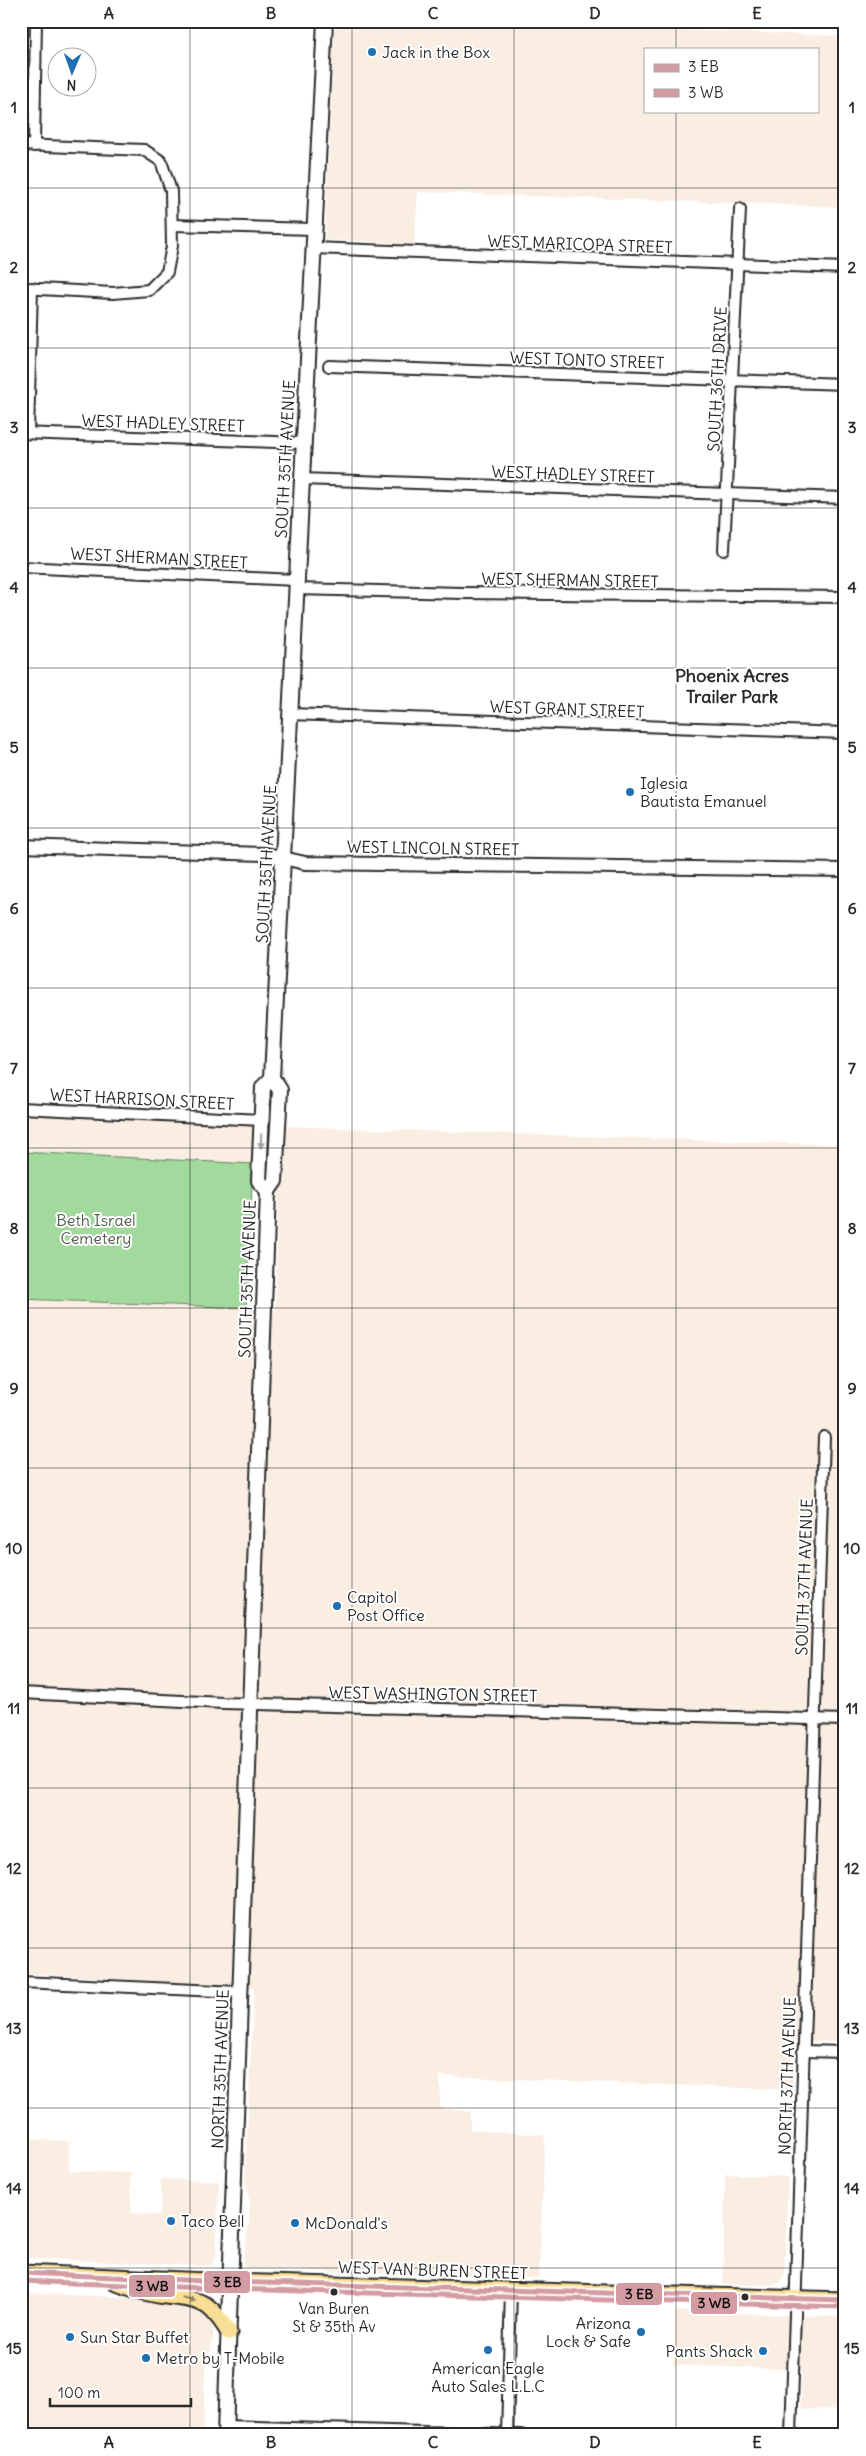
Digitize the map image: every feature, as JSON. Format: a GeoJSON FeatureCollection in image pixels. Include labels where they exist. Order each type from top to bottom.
{"type":"FeatureCollection","features":[{"type":"Feature","properties":{"kind":"main road","name":"SOUTH 35TH AVENUE"},"geometry":{"type":"LineString","coordinates":[[250,1704],[268,1191],[275,1181],[280,1090],[272,1078],[284,858],[295,584],[325,21]]}},
{"type":"Feature","properties":{"kind":"main road"},"geometry":{"type":"LineString","coordinates":[[268,1191],[259,1181],[263,1087],[272,1078]]}},
{"type":"Feature","properties":{"kind":"main road","name":"NORTH 35TH AVENUE"},"geometry":{"type":"LineString","coordinates":[[225,2430],[232,2282],[250,1704]]}},
{"type":"Feature","properties":{"kind":"main road","name":"WEST VAN BUREN STREET"},"geometry":{"type":"LineString","coordinates":[[21,2273],[232,2282],[845,2300]]}},
{"type":"Feature","properties":{"kind":"main road"},"geometry":{"type":"LineString","coordinates":[[91,2276],[158,2295],[183,2297],[207,2305],[214,2309],[229,2332]]}},
{"type":"Feature","properties":{"kind":"street"},"geometry":{"type":"LineString","coordinates":[[34,146],[36,21]]}},
{"type":"Feature","properties":{"kind":"street"},"geometry":{"type":"LineString","coordinates":[[21,145],[144,150],[161,161],[171,191],[172,225],[172,246],[167,272],[149,290],[113,293],[26,288],[24,433]]}},
{"type":"Feature","properties":{"kind":"street","name":"SOUTH 36TH DRIVE"},"geometry":{"type":"LineString","coordinates":[[724,550],[740,209]]}},
{"type":"Feature","properties":{"kind":"street"},"geometry":{"type":"LineString","coordinates":[[172,225],[314,229]]}},
{"type":"Feature","properties":{"kind":"street","name":"WEST MARICOPA STREET"},"geometry":{"type":"LineString","coordinates":[[313,248],[845,268]]}},
{"type":"Feature","properties":{"kind":"street","name":"WEST TONTO STREET"},"geometry":{"type":"LineString","coordinates":[[328,366],[845,384]]}},
{"type":"Feature","properties":{"kind":"street","name":"WEST HADLEY STREET"},"geometry":{"type":"LineString","coordinates":[[24,433],[303,443]]}},
{"type":"Feature","properties":{"kind":"street","name":"WEST HADLEY STREET"},"geometry":{"type":"LineString","coordinates":[[301,479],[845,498]]}},
{"type":"Feature","properties":{"kind":"street","name":"WEST SHERMAN STREET"},"geometry":{"type":"LineString","coordinates":[[21,567],[473,593],[845,597]]}},
{"type":"Feature","properties":{"kind":"street","name":"WEST GRANT STREET"},"geometry":{"type":"LineString","coordinates":[[289,714],[845,733]]}},
{"type":"Feature","properties":{"kind":"street","name":"WEST LINCOLN STREET"},"geometry":{"type":"LineString","coordinates":[[21,846],[265,854],[305,863],[845,870]]}},
{"type":"Feature","properties":{"kind":"street","name":"WEST HARRISON STREET"},"geometry":{"type":"LineString","coordinates":[[21,1108],[262,1120]]}},
{"type":"Feature","properties":{"kind":"street","name":"SOUTH 37TH AVENUE"},"geometry":{"type":"LineString","coordinates":[[815,1719],[824,1437]]}},
{"type":"Feature","properties":{"kind":"street","name":"WEST WASHINGTON STREET"},"geometry":{"type":"LineString","coordinates":[[21,1693],[250,1704],[845,1720]]}},
{"type":"Feature","properties":{"kind":"street","name":"NORTH 37TH AVENUE"},"geometry":{"type":"LineString","coordinates":[[790,2435],[815,1719]]}},
{"type":"Feature","properties":{"kind":"street"},"geometry":{"type":"LineString","coordinates":[[21,1982],[240,1992]]}},
{"type":"Feature","properties":{"kind":"street"},"geometry":{"type":"LineString","coordinates":[[803,2051],[845,2052]]}},
{"type":"Feature","properties":{"kind":"street"},"geometry":{"type":"LineString","coordinates":[[507,2435],[512,2290]]}},
{"type":"Feature","properties":{"kind":"street"},"geometry":{"type":"LineString","coordinates":[[225,2430],[521,2435]]}},
{"type":"Feature","properties":{"kind":"shaded area"},"geometry":{"type":"Polygon","coordinates":[[[340,21],[446,21],[845,36],[845,207],[418,192],[414,246],[382,242],[325,240],[334,32],[340,21]]]}},
{"type":"Feature","properties":{"kind":"shaded area"},"geometry":{"type":"Polygon","coordinates":[[[21,1113],[282,1126],[845,1145],[845,2042],[792,2041],[793,2090],[440,2076],[440,2108],[470,2112],[470,2130],[545,2135],[539,2278],[248,2269],[243,2264],[243,2259],[249,2223],[250,2202],[245,2179],[254,1987],[21,1973],[21,1299],[275,1309],[279,1167],[21,1152],[21,1113]]]}},
{"type":"Feature","properties":{"kind":"shaded area"},"geometry":{"type":"Polygon","coordinates":[[[21,2139],[69,2141],[69,2171],[131,2173],[131,2213],[160,2215],[161,2179],[219,2181],[216,2258],[214,2262],[209,2266],[21,2258],[21,2139]]]}},
{"type":"Feature","properties":{"kind":"shaded area"},"geometry":{"type":"Polygon","coordinates":[[[725,2174],[788,2177],[784,2277],[780,2282],[772,2285],[723,2285],[725,2174]]]}},
{"type":"Feature","properties":{"kind":"shaded area"},"geometry":{"type":"Polygon","coordinates":[[[21,2293],[187,2300],[209,2310],[213,2321],[213,2337],[205,2375],[203,2435],[21,2435],[21,2293]]]}},
{"type":"Feature","properties":{"kind":"shaded area"},"geometry":{"type":"Polygon","coordinates":[[[675,2311],[845,2317],[845,2410],[801,2409],[802,2370],[674,2365],[675,2311]]]}},
{"type":"Feature","properties":{"kind":"green space","name":"Beth Israel Cemetery"},"geometry":{"type":"Polygon","coordinates":[[[21,1152],[253,1164],[246,1308],[21,1299],[21,1152]]]}},
{"type":"Feature","properties":{"kind":"transit line"},"geometry":{"type":"LineString","coordinates":[[21,2273],[231,2282],[845,2300]]}},
{"type":"Feature","properties":{"kind":"transit line"},"geometry":{"type":"LineString","coordinates":[[21,2281],[845,2307]]}},
{"type":"Feature","properties":{"kind":"place","name":"Jack in the Box"},"geometry":{"type":"Point","coordinates":[372,52]}},
{"type":"Feature","properties":{"kind":"place","name":"Iglesia Bautista Emanuel"},"geometry":{"type":"Point","coordinates":[630,792]}},
{"type":"Feature","properties":{"kind":"place","name":"Capitol Post Office"},"geometry":{"type":"Point","coordinates":[337,1606]}},
{"type":"Feature","properties":{"kind":"place","name":"Taco Bell"},"geometry":{"type":"Point","coordinates":[171,2221]}},
{"type":"Feature","properties":{"kind":"place","name":"McDonald's"},"geometry":{"type":"Point","coordinates":[295,2223]}},
{"type":"Feature","properties":{"kind":"place","name":"Van Buren St & 35th Av"},"geometry":{"type":"Point","coordinates":[334,2292]}},
{"type":"Feature","properties":{"kind":"place","name":"Arizona Lock & Safe"},"geometry":{"type":"Point","coordinates":[641,2332]}},
{"type":"Feature","properties":{"kind":"place","name":"Sun Star Buffet"},"geometry":{"type":"Point","coordinates":[70,2337]}},
{"type":"Feature","properties":{"kind":"place","name":"American Eagle Auto Sales L.L.C"},"geometry":{"type":"Point","coordinates":[488,2350]}},
{"type":"Feature","properties":{"kind":"place","name":"Pants Shack"},"geometry":{"type":"Point","coordinates":[763,2351]}},
{"type":"Feature","properties":{"kind":"place","name":"Metro by T-Mobile"},"geometry":{"type":"Point","coordinates":[146,2358]}},
{"type":"Feature","properties":{"kind":"district","name":"Phoenix Acres Trailer Park"},"geometry":{"type":"Point","coordinates":[732,686]}}]}
